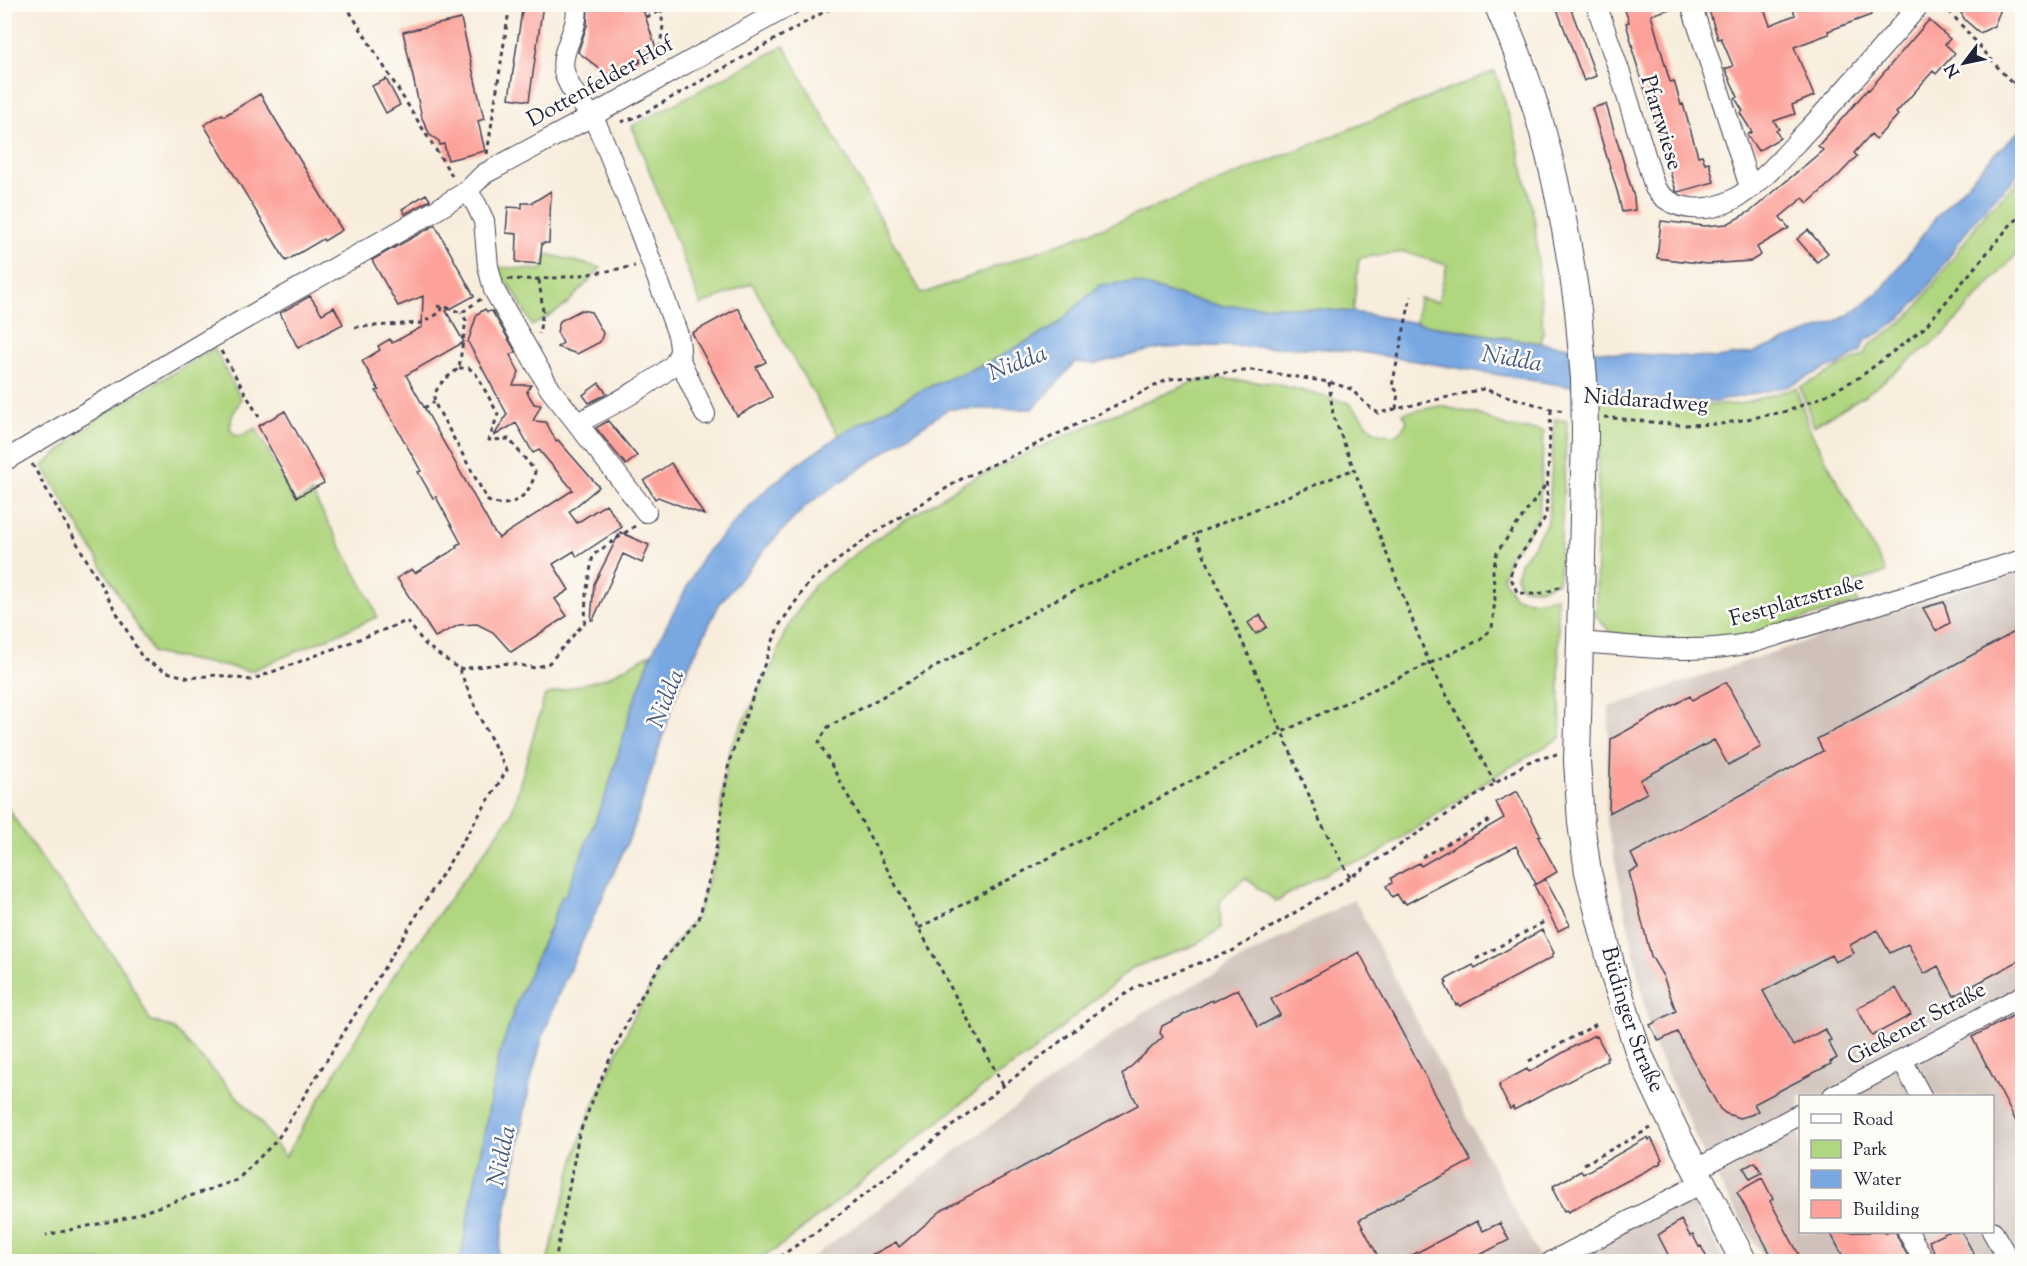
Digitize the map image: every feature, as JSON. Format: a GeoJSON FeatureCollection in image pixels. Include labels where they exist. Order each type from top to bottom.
{"type":"FeatureCollection","features":[{"type":"Feature","properties":{"kind":"main road","name":"Büdinger Straße"},"geometry":{"type":"LineString","coordinates":[[1497,4],[1519,58],[1546,139],[1565,221],[1578,310],[1590,426],[1571,756],[1588,872],[1614,976],[1639,1054],[1744,1262]]}},
{"type":"Feature","properties":{"kind":"street"},"geometry":{"type":"LineString","coordinates":[[576,4],[577,13],[564,59],[564,70],[569,83],[595,122],[651,262],[678,335],[681,350],[677,361],[651,382],[577,423]]}},
{"type":"Feature","properties":{"kind":"street","name":"Dottenfelder Hof"},"geometry":{"type":"LineString","coordinates":[[4,461],[213,337],[436,210],[467,191],[484,174],[595,122],[792,4]]}},
{"type":"Feature","properties":{"kind":"street","name":"Pfarrwiese"},"geometry":{"type":"LineString","coordinates":[[1596,4],[1655,188],[1660,195],[1677,205],[1690,208],[1707,208],[1735,199],[1750,187],[1795,144],[1920,4]]}},
{"type":"Feature","properties":{"kind":"street"},"geometry":{"type":"LineString","coordinates":[[1691,4],[1750,187]]}},
{"type":"Feature","properties":{"kind":"street"},"geometry":{"type":"LineString","coordinates":[[467,191],[484,221],[492,284],[527,350],[550,389],[646,512]]}},
{"type":"Feature","properties":{"kind":"street"},"geometry":{"type":"LineString","coordinates":[[678,356],[705,414]]}},
{"type":"Feature","properties":{"kind":"street","name":"Festplatzstraße"},"geometry":{"type":"LineString","coordinates":[[1579,642],[1689,650],[1732,646],[2022,560]]}},
{"type":"Feature","properties":{"kind":"street","name":"Gießener Straße"},"geometry":{"type":"LineString","coordinates":[[1838,1095],[2022,996]]}},
{"type":"Feature","properties":{"kind":"street"},"geometry":{"type":"LineString","coordinates":[[1902,1060],[1920,1095]]}},
{"type":"Feature","properties":{"kind":"street"},"geometry":{"type":"LineString","coordinates":[[1551,1262],[1799,1115]]}},
{"type":"Feature","properties":{"kind":"street"},"geometry":{"type":"LineString","coordinates":[[1909,1233],[1925,1262]]}},
{"type":"Feature","properties":{"kind":"street"},"geometry":{"type":"LineString","coordinates":[[1993,1233],[2010,1262]]}},
{"type":"Feature","properties":{"kind":"path"},"geometry":{"type":"LineString","coordinates":[[345,4],[450,175],[467,191]]}},
{"type":"Feature","properties":{"kind":"path"},"geometry":{"type":"LineString","coordinates":[[484,174],[510,4]]}},
{"type":"Feature","properties":{"kind":"path"},"geometry":{"type":"LineString","coordinates":[[646,17],[678,4]]}},
{"type":"Feature","properties":{"kind":"path"},"geometry":{"type":"LineString","coordinates":[[595,122],[637,117],[838,4]]}},
{"type":"Feature","properties":{"kind":"path"},"geometry":{"type":"LineString","coordinates":[[1943,4],[2022,95]]}},
{"type":"Feature","properties":{"kind":"path"},"geometry":{"type":"LineString","coordinates":[[604,87],[660,47],[663,26],[661,11]]}},
{"type":"Feature","properties":{"kind":"path"},"geometry":{"type":"LineString","coordinates":[[2012,83],[2022,78]]}},
{"type":"Feature","properties":{"kind":"path","name":"Niddaradweg"},"geometry":{"type":"LineString","coordinates":[[1590,426],[1721,424],[1788,411],[1824,396],[1860,377],[1924,328],[2012,223],[2022,216]]}},
{"type":"Feature","properties":{"kind":"path"},"geometry":{"type":"LineString","coordinates":[[461,314],[492,284],[579,277],[651,262]]}},
{"type":"Feature","properties":{"kind":"path"},"geometry":{"type":"LineString","coordinates":[[527,350],[541,331],[543,311],[539,280]]}},
{"type":"Feature","properties":{"kind":"path"},"geometry":{"type":"LineString","coordinates":[[1396,409],[1398,392],[1392,386],[1411,296]]}},
{"type":"Feature","properties":{"kind":"path"},"geometry":{"type":"LineString","coordinates":[[436,306],[461,314],[466,320],[459,368]]}},
{"type":"Feature","properties":{"kind":"path"},"geometry":{"type":"LineString","coordinates":[[355,327],[422,323],[440,315],[442,307]]}},
{"type":"Feature","properties":{"kind":"path"},"geometry":{"type":"LineString","coordinates":[[213,337],[259,417]]}},
{"type":"Feature","properties":{"kind":"path"},"geometry":{"type":"LineString","coordinates":[[459,368],[469,368],[477,374],[498,414],[489,440],[509,439],[535,471],[534,482],[528,492],[509,503],[499,505],[488,501],[434,402],[434,394],[440,382],[459,368]]}},
{"type":"Feature","properties":{"kind":"path"},"geometry":{"type":"LineString","coordinates":[[555,1262],[579,1134],[608,1063],[632,1012],[663,960],[699,919],[715,856],[729,762],[778,627],[810,582],[871,535],[963,478],[1169,379],[1252,370],[1329,382],[1333,415],[1429,663],[1494,783]]}},
{"type":"Feature","properties":{"kind":"path","name":"Niddaradweg"},"geometry":{"type":"LineString","coordinates":[[1329,382],[1351,389],[1378,413],[1483,389],[1551,409],[1573,413]]}},
{"type":"Feature","properties":{"kind":"path"},"geometry":{"type":"LineString","coordinates":[[424,408],[434,402]]}},
{"type":"Feature","properties":{"kind":"path"},"geometry":{"type":"LineString","coordinates":[[1551,409],[1545,516],[1516,560],[1510,576],[1517,592],[1530,595],[1546,593],[1562,586]]}},
{"type":"Feature","properties":{"kind":"path"},"geometry":{"type":"LineString","coordinates":[[23,450],[143,659],[166,672],[189,678],[217,675],[251,680],[407,621],[426,645],[459,669],[481,720],[507,770],[277,1140],[237,1180],[126,1218],[46,1235]]}},
{"type":"Feature","properties":{"kind":"path"},"geometry":{"type":"LineString","coordinates":[[1003,1085],[819,742],[828,727],[1057,599],[1195,534],[1354,469]]}},
{"type":"Feature","properties":{"kind":"path"},"geometry":{"type":"LineString","coordinates":[[919,928],[1282,732],[1480,640],[1492,628],[1495,599],[1493,571],[1497,552],[1547,483]]}},
{"type":"Feature","properties":{"kind":"path"},"geometry":{"type":"LineString","coordinates":[[459,669],[508,663],[535,668],[549,663],[585,622],[586,594],[593,555],[641,520],[646,512]]}},
{"type":"Feature","properties":{"kind":"path"},"geometry":{"type":"LineString","coordinates":[[1195,534],[1320,821],[1350,877]]}},
{"type":"Feature","properties":{"kind":"path"},"geometry":{"type":"LineString","coordinates":[[772,1262],[819,1230],[1103,1008],[1140,985],[1232,951],[1528,762],[1571,756]]}},
{"type":"Feature","properties":{"kind":"path"},"geometry":{"type":"LineString","coordinates":[[1422,857],[1490,820]]}},
{"type":"Feature","properties":{"kind":"path"},"geometry":{"type":"LineString","coordinates":[[1476,959],[1544,922]]}},
{"type":"Feature","properties":{"kind":"path"},"geometry":{"type":"LineString","coordinates":[[1529,1061],[1597,1024]]}},
{"type":"Feature","properties":{"kind":"path"},"geometry":{"type":"LineString","coordinates":[[1584,1164],[1652,1128]]}},
{"type":"Feature","properties":{"kind":"shaded area"},"geometry":{"type":"Polygon","coordinates":[[[2022,569],[2022,1261],[1766,1261],[1709,1166],[1652,1041],[1606,818],[1609,707],[2022,569]]]}},
{"type":"Feature","properties":{"kind":"shaded area"},"geometry":{"type":"Polygon","coordinates":[[[1354,899],[1539,1257],[1680,1180],[1725,1261],[806,1262],[1145,1011],[1354,899]]]}},
{"type":"Feature","properties":{"kind":"green space"},"geometry":{"type":"Polygon","coordinates":[[[784,46],[922,294],[1107,226],[1495,71],[1517,142],[1535,222],[1543,330],[1541,343],[1416,323],[1419,298],[1438,302],[1447,265],[1404,252],[1359,258],[1353,312],[1280,306],[1222,306],[1134,282],[1100,285],[1054,327],[991,361],[924,389],[839,436],[752,283],[701,305],[632,126],[784,46]]]}},
{"type":"Feature","properties":{"kind":"green space"},"geometry":{"type":"Polygon","coordinates":[[[2022,177],[2022,248],[1945,333],[1867,394],[1814,426],[1800,387],[1864,355],[1870,344],[1893,330],[1915,310],[1984,215],[2022,177]]]}},
{"type":"Feature","properties":{"kind":"green space"},"geometry":{"type":"Polygon","coordinates":[[[547,254],[601,268],[565,306],[532,326],[516,295],[495,267],[542,270],[547,254]]]}},
{"type":"Feature","properties":{"kind":"green space"},"geometry":{"type":"Polygon","coordinates":[[[214,348],[241,399],[232,416],[230,429],[234,434],[240,436],[256,428],[295,503],[312,493],[371,601],[377,617],[251,671],[153,653],[43,466],[101,416],[214,348]]]}},
{"type":"Feature","properties":{"kind":"green space"},"geometry":{"type":"Polygon","coordinates":[[[1220,379],[1272,383],[1349,403],[1374,431],[1382,434],[1394,435],[1402,430],[1407,421],[1403,413],[1440,406],[1477,414],[1508,427],[1544,431],[1539,516],[1509,557],[1503,577],[1514,597],[1534,601],[1557,597],[1561,737],[1485,782],[1370,859],[1341,865],[1276,901],[1245,878],[1220,900],[1221,928],[1195,945],[1132,968],[1028,1056],[998,1075],[775,1250],[750,1262],[547,1262],[578,1146],[589,1115],[631,1022],[670,950],[697,915],[719,845],[723,783],[731,746],[774,662],[785,632],[814,585],[874,540],[966,482],[1100,420],[1196,381],[1220,379]]]}},
{"type":"Feature","properties":{"kind":"green space"},"geometry":{"type":"Polygon","coordinates":[[[1796,388],[1811,432],[1886,572],[1851,584],[1858,603],[1727,641],[1658,639],[1611,633],[1596,616],[1599,396],[1675,407],[1739,404],[1796,388]]]}},
{"type":"Feature","properties":{"kind":"green space"},"geometry":{"type":"Polygon","coordinates":[[[1555,419],[1567,421],[1558,582],[1531,589],[1521,587],[1516,576],[1521,561],[1548,521],[1555,419]]]}},
{"type":"Feature","properties":{"kind":"green space"},"geometry":{"type":"Polygon","coordinates":[[[652,653],[630,713],[608,789],[565,897],[562,897],[554,914],[518,999],[498,1059],[460,1261],[5,1261],[4,803],[46,865],[125,972],[150,1020],[174,1029],[259,1120],[285,1157],[394,975],[511,815],[545,695],[608,677],[652,653]]]}},
{"type":"Feature","properties":{"kind":"water","name":"Nidda"},"geometry":{"type":"Polygon","coordinates":[[[2022,128],[2022,171],[1995,197],[1967,230],[1916,302],[1884,331],[1865,340],[1861,351],[1837,366],[1828,367],[1789,386],[1715,402],[1646,399],[1360,352],[1314,348],[1213,346],[1161,348],[1094,364],[1075,362],[1032,409],[948,409],[807,505],[773,540],[720,603],[678,688],[633,830],[559,993],[542,1039],[530,1083],[497,1261],[460,1262],[498,1059],[518,999],[562,896],[565,896],[608,789],[630,713],[652,653],[704,555],[759,496],[791,469],[846,431],[924,389],[991,361],[1054,327],[1100,285],[1134,282],[1222,306],[1280,306],[1353,312],[1504,338],[1614,353],[1717,358],[1752,353],[1845,317],[1883,288],[1937,216],[2022,128]]]}},
{"type":"Feature","properties":{"kind":"building"},"geometry":{"type":"Polygon","coordinates":[[[523,4],[543,4],[529,101],[509,98],[523,4]]]}},
{"type":"Feature","properties":{"kind":"building"},"geometry":{"type":"Polygon","coordinates":[[[588,4],[641,4],[656,48],[613,79],[578,52],[587,25],[588,4]]]}},
{"type":"Feature","properties":{"kind":"building"},"geometry":{"type":"Polygon","coordinates":[[[1555,4],[1569,4],[1596,76],[1584,81],[1555,4]]]}},
{"type":"Feature","properties":{"kind":"building"},"geometry":{"type":"Polygon","coordinates":[[[1623,4],[1675,4],[1676,7],[1651,15],[1670,82],[1674,81],[1681,105],[1683,104],[1698,156],[1702,155],[1705,163],[1709,162],[1714,182],[1676,191],[1632,49],[1626,23],[1629,22],[1623,4]]]}},
{"type":"Feature","properties":{"kind":"building"},"geometry":{"type":"Polygon","coordinates":[[[1707,4],[1762,4],[1770,25],[1795,15],[1793,9],[1806,4],[1867,4],[1871,15],[1794,47],[1814,96],[1792,105],[1795,114],[1774,121],[1779,129],[1776,131],[1780,138],[1758,151],[1747,135],[1752,132],[1740,113],[1743,111],[1735,98],[1738,97],[1725,69],[1733,66],[1721,38],[1718,39],[1707,4]]]}},
{"type":"Feature","properties":{"kind":"building"},"geometry":{"type":"Polygon","coordinates":[[[1956,4],[2003,4],[1994,26],[1980,33],[1965,20],[1956,4]]]}},
{"type":"Feature","properties":{"kind":"building"},"geometry":{"type":"Polygon","coordinates":[[[461,19],[484,119],[478,121],[485,151],[448,160],[444,144],[440,145],[439,141],[430,135],[422,118],[403,32],[461,19]]]}},
{"type":"Feature","properties":{"kind":"building"},"geometry":{"type":"Polygon","coordinates":[[[1929,20],[1950,39],[1945,44],[1955,53],[1936,74],[1933,71],[1876,139],[1871,134],[1854,153],[1857,156],[1838,176],[1808,203],[1803,198],[1780,217],[1789,228],[1757,247],[1761,255],[1751,261],[1707,264],[1657,258],[1661,221],[1705,226],[1727,224],[1751,211],[1823,150],[1818,146],[1929,20]]]}},
{"type":"Feature","properties":{"kind":"building"},"geometry":{"type":"Polygon","coordinates":[[[386,79],[400,105],[386,113],[372,86],[386,79]]]}},
{"type":"Feature","properties":{"kind":"building"},"geometry":{"type":"Polygon","coordinates":[[[260,94],[342,230],[286,261],[204,125],[222,114],[224,116],[260,94]]]}},
{"type":"Feature","properties":{"kind":"building"},"geometry":{"type":"Polygon","coordinates":[[[1606,104],[1634,197],[1635,210],[1622,212],[1592,108],[1606,104]]]}},
{"type":"Feature","properties":{"kind":"building"},"geometry":{"type":"Polygon","coordinates":[[[551,191],[549,243],[542,243],[540,264],[516,262],[517,234],[506,233],[508,207],[522,208],[522,203],[532,203],[551,191]]]}},
{"type":"Feature","properties":{"kind":"building"},"geometry":{"type":"Polygon","coordinates":[[[426,194],[430,200],[405,214],[402,209],[426,194]]]}},
{"type":"Feature","properties":{"kind":"building"},"geometry":{"type":"Polygon","coordinates":[[[435,225],[474,296],[446,311],[464,342],[406,375],[494,532],[499,538],[573,490],[539,450],[533,453],[516,423],[494,436],[507,414],[468,342],[477,314],[485,309],[487,312],[492,311],[516,352],[510,355],[519,372],[513,385],[531,385],[527,392],[534,404],[541,405],[533,421],[546,422],[556,441],[558,440],[599,487],[569,512],[577,523],[606,504],[622,527],[577,557],[574,551],[553,564],[569,590],[555,599],[567,616],[511,652],[493,632],[477,624],[459,625],[435,637],[397,578],[412,569],[415,573],[457,548],[456,545],[461,543],[436,497],[433,498],[418,472],[421,471],[376,391],[379,390],[362,361],[380,350],[378,346],[390,339],[392,343],[422,327],[423,296],[398,306],[372,260],[435,225]]]}},
{"type":"Feature","properties":{"kind":"building"},"geometry":{"type":"Polygon","coordinates":[[[1808,230],[1828,253],[1817,262],[1797,239],[1808,230]]]}},
{"type":"Feature","properties":{"kind":"building"},"geometry":{"type":"Polygon","coordinates":[[[310,296],[322,314],[334,307],[343,324],[298,348],[280,313],[310,296]]]}},
{"type":"Feature","properties":{"kind":"building"},"geometry":{"type":"Polygon","coordinates":[[[738,308],[766,362],[756,367],[772,397],[737,416],[692,333],[738,308]]]}},
{"type":"Feature","properties":{"kind":"building"},"geometry":{"type":"Polygon","coordinates":[[[581,310],[591,312],[603,333],[600,342],[577,354],[557,347],[563,343],[557,332],[560,321],[581,310]]]}},
{"type":"Feature","properties":{"kind":"building"},"geometry":{"type":"Polygon","coordinates":[[[599,383],[607,394],[589,403],[583,395],[599,383]]]}},
{"type":"Feature","properties":{"kind":"building"},"geometry":{"type":"Polygon","coordinates":[[[285,411],[324,483],[297,497],[258,426],[285,411]]]}},
{"type":"Feature","properties":{"kind":"building"},"geometry":{"type":"Polygon","coordinates":[[[608,421],[637,456],[626,465],[596,428],[608,421]]]}},
{"type":"Feature","properties":{"kind":"building"},"geometry":{"type":"Polygon","coordinates":[[[671,463],[704,515],[658,497],[655,499],[644,481],[671,463]]]}},
{"type":"Feature","properties":{"kind":"building"},"geometry":{"type":"Polygon","coordinates":[[[620,532],[649,545],[642,563],[623,554],[591,620],[594,584],[620,532]]]}},
{"type":"Feature","properties":{"kind":"building"},"geometry":{"type":"Polygon","coordinates":[[[1944,602],[1950,623],[1936,631],[1923,608],[1944,602]]]}},
{"type":"Feature","properties":{"kind":"building"},"geometry":{"type":"Polygon","coordinates":[[[1260,615],[1267,627],[1256,634],[1248,623],[1260,615]]]}},
{"type":"Feature","properties":{"kind":"building"},"geometry":{"type":"Polygon","coordinates":[[[2022,628],[2022,959],[1954,996],[1938,966],[1924,974],[1908,944],[1890,953],[1877,930],[1850,945],[1854,953],[1835,962],[1831,955],[1763,991],[1793,1046],[1825,1029],[1831,1040],[1828,1041],[1837,1058],[1830,1062],[1831,1064],[1754,1104],[1758,1111],[1751,1115],[1739,1118],[1725,1113],[1720,1109],[1677,1032],[1659,1041],[1650,1025],[1676,1011],[1663,976],[1651,956],[1629,872],[1638,868],[1631,854],[1823,751],[1817,739],[2022,628]]]}},
{"type":"Feature","properties":{"kind":"building"},"geometry":{"type":"Polygon","coordinates":[[[1726,682],[1761,747],[1728,765],[1714,740],[1640,780],[1647,793],[1609,813],[1611,739],[1690,696],[1692,700],[1726,682]]]}},
{"type":"Feature","properties":{"kind":"building"},"geometry":{"type":"Polygon","coordinates":[[[1517,791],[1557,872],[1536,884],[1516,846],[1406,904],[1397,894],[1392,897],[1386,886],[1392,883],[1391,878],[1419,863],[1421,866],[1504,818],[1496,802],[1517,791]]]}},
{"type":"Feature","properties":{"kind":"building"},"geometry":{"type":"Polygon","coordinates":[[[1545,879],[1570,925],[1558,931],[1534,885],[1545,879]]]}},
{"type":"Feature","properties":{"kind":"building"},"geometry":{"type":"Polygon","coordinates":[[[1542,930],[1554,953],[1553,957],[1460,1006],[1456,1005],[1445,980],[1473,965],[1475,968],[1542,930]]]}},
{"type":"Feature","properties":{"kind":"building"},"geometry":{"type":"Polygon","coordinates":[[[1359,952],[1471,1161],[1359,1220],[1381,1262],[859,1262],[896,1242],[899,1247],[942,1210],[1138,1105],[1122,1075],[1163,1037],[1160,1033],[1162,1026],[1238,989],[1258,1027],[1280,1015],[1271,999],[1359,952]]]}},
{"type":"Feature","properties":{"kind":"building"},"geometry":{"type":"Polygon","coordinates":[[[1896,988],[1911,1015],[1872,1036],[1857,1008],[1896,988]]]}},
{"type":"Feature","properties":{"kind":"building"},"geometry":{"type":"Polygon","coordinates":[[[2022,1011],[2022,1133],[1972,1037],[2022,1011]]]}},
{"type":"Feature","properties":{"kind":"building"},"geometry":{"type":"Polygon","coordinates":[[[1594,1035],[1597,1036],[1608,1057],[1607,1061],[1514,1110],[1513,1107],[1510,1109],[1499,1084],[1527,1069],[1529,1072],[1594,1035]]]}},
{"type":"Feature","properties":{"kind":"building"},"geometry":{"type":"Polygon","coordinates":[[[1648,1137],[1649,1140],[1651,1138],[1662,1159],[1661,1163],[1568,1212],[1564,1211],[1553,1186],[1581,1171],[1583,1174],[1648,1137]]]}},
{"type":"Feature","properties":{"kind":"building"},"geometry":{"type":"Polygon","coordinates":[[[1755,1162],[1762,1173],[1750,1179],[1744,1168],[1755,1162]]]}},
{"type":"Feature","properties":{"kind":"building"},"geometry":{"type":"Polygon","coordinates":[[[1762,1178],[1773,1199],[1770,1201],[1803,1262],[1775,1262],[1737,1192],[1762,1178]]]}},
{"type":"Feature","properties":{"kind":"building"},"geometry":{"type":"Polygon","coordinates":[[[1681,1220],[1690,1236],[1693,1235],[1699,1247],[1701,1246],[1709,1262],[1672,1262],[1658,1235],[1681,1220]]]}},
{"type":"Feature","properties":{"kind":"building"},"geometry":{"type":"Polygon","coordinates":[[[1477,1221],[1483,1231],[1500,1223],[1509,1240],[1466,1262],[1399,1262],[1477,1221]]]}},
{"type":"Feature","properties":{"kind":"building"},"geometry":{"type":"Polygon","coordinates":[[[1831,1233],[1896,1233],[1911,1262],[1846,1262],[1831,1233]]]}},
{"type":"Feature","properties":{"kind":"building"},"geometry":{"type":"Polygon","coordinates":[[[1946,1233],[1963,1233],[1978,1262],[1940,1262],[1929,1241],[1946,1233]]]}}]}
